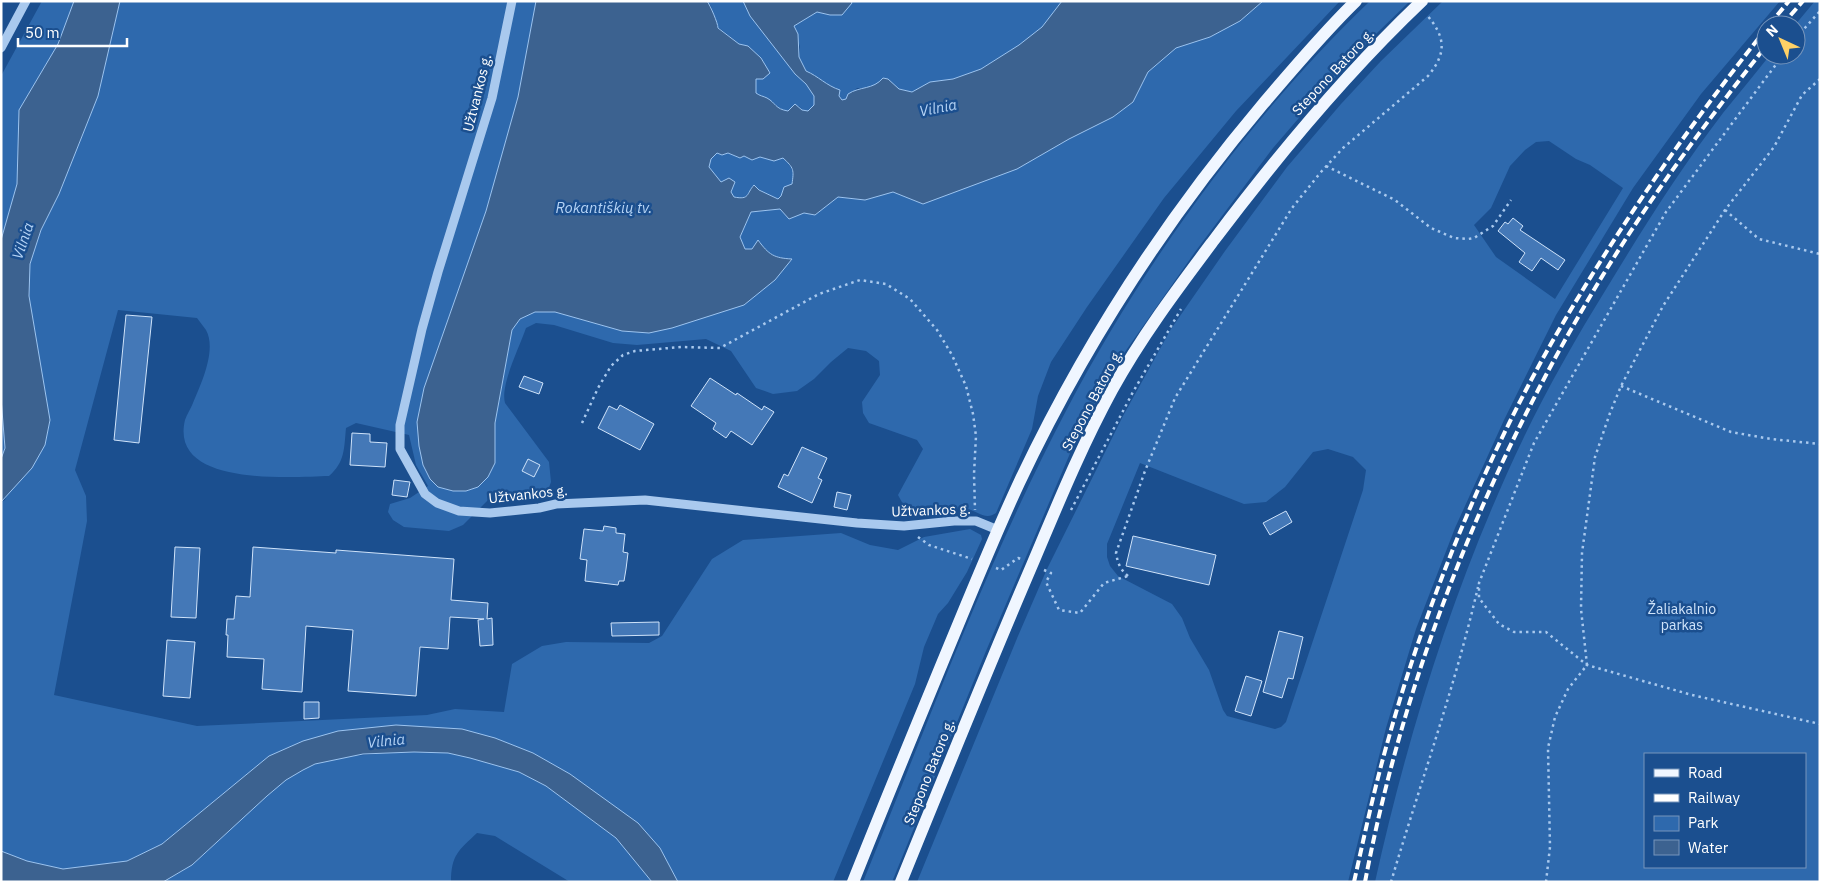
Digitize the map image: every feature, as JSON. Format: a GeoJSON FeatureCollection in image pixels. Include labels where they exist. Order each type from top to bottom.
{"type":"FeatureCollection","features":[{"type":"Feature","properties":{"kind":"main road","name":"Stepono Batoro g."},"geometry":{"type":"LineString","coordinates":[[853,882],[998,530],[1020,481],[1093,343],[1142,264],[1190,195],[1280,84],[1356,1]]}},
{"type":"Feature","properties":{"kind":"main road","name":"Stepono Batoro g."},"geometry":{"type":"LineString","coordinates":[[901,882],[992,655],[1038,567],[1078,457],[1099,414],[1139,345],[1265,172],[1310,118],[1376,46],[1424,7]]}},
{"type":"Feature","properties":{"kind":"street"},"geometry":{"type":"LineString","coordinates":[[1,48],[26,1]]}},
{"type":"Feature","properties":{"kind":"street","name":"Užtvankos g."},"geometry":{"type":"LineString","coordinates":[[512,1],[492,98],[438,272],[422,329],[400,425],[400,449],[426,494],[438,503],[459,511],[490,513],[539,508],[556,504],[645,500],[857,523],[904,526],[954,521],[976,521],[998,530]]}},
{"type":"Feature","properties":{"kind":"path"},"geometry":{"type":"LineString","coordinates":[[904,526],[929,545],[1001,570],[1018,558],[1051,572],[1046,582],[1059,610],[1080,613],[1104,583],[1128,576],[1118,565],[1116,554],[1145,471],[1176,398],[1292,208],[1343,148],[1428,76],[1437,65],[1442,54],[1442,42],[1424,7]]}},
{"type":"Feature","properties":{"kind":"path"},"geometry":{"type":"LineString","coordinates":[[1806,27],[1820,11]]}},
{"type":"Feature","properties":{"kind":"path"},"geometry":{"type":"LineString","coordinates":[[1391,882],[1462,649],[1479,583],[1534,443],[1666,212],[1776,65]]}},
{"type":"Feature","properties":{"kind":"path"},"geometry":{"type":"LineString","coordinates":[[1546,882],[1550,847],[1548,748],[1555,717],[1568,689],[1587,665],[1582,609],[1582,554],[1595,457],[1620,386],[1663,306],[1725,210],[1774,147],[1802,96],[1820,78]]}},
{"type":"Feature","properties":{"kind":"path"},"geometry":{"type":"LineString","coordinates":[[1326,166],[1395,200],[1431,228],[1454,238],[1474,238],[1493,226],[1511,200]]}},
{"type":"Feature","properties":{"kind":"path"},"geometry":{"type":"LineString","coordinates":[[1725,210],[1759,239],[1820,254]]}},
{"type":"Feature","properties":{"kind":"path"},"geometry":{"type":"LineString","coordinates":[[582,423],[598,388],[612,366],[624,355],[635,351],[681,347],[720,348],[819,294],[860,280],[886,284],[910,299],[942,338],[966,386],[974,414],[976,436],[974,474],[976,521]]}},
{"type":"Feature","properties":{"kind":"path"},"geometry":{"type":"LineString","coordinates":[[1068,518],[1133,392],[1183,306]]}},
{"type":"Feature","properties":{"kind":"path"},"geometry":{"type":"LineString","coordinates":[[1620,386],[1731,432],[1771,439],[1820,444]]}},
{"type":"Feature","properties":{"kind":"path"},"geometry":{"type":"LineString","coordinates":[[1038,567],[1047,562]]}},
{"type":"Feature","properties":{"kind":"path"},"geometry":{"type":"LineString","coordinates":[[1479,583],[1479,598],[1499,624],[1514,632],[1546,632],[1587,665],[1692,695],[1820,724]]}},
{"type":"Feature","properties":{"kind":"green space"},"geometry":{"type":"Polygon","coordinates":[[[42,1],[74,1],[58,44],[19,110],[17,184],[1,240],[1,76],[42,1]]]}},
{"type":"Feature","properties":{"kind":"green space"},"geometry":{"type":"Polygon","coordinates":[[[120,1],[536,1],[518,97],[486,211],[424,388],[419,446],[423,465],[430,479],[438,487],[453,491],[466,491],[478,487],[495,463],[495,423],[512,330],[520,319],[535,312],[555,312],[622,331],[792,260],[772,255],[758,241],[752,250],[745,249],[740,237],[751,212],[780,209],[789,219],[804,213],[815,215],[838,197],[865,200],[893,192],[923,204],[1113,117],[1133,102],[1148,72],[1176,48],[1210,37],[1240,21],[1263,1],[1340,1],[1236,111],[1164,198],[1087,307],[1051,362],[1038,396],[1032,429],[996,513],[992,515],[985,516],[960,508],[914,518],[909,515],[898,495],[923,449],[917,440],[869,423],[863,413],[862,402],[880,375],[879,361],[866,351],[848,348],[814,379],[797,391],[773,394],[756,388],[731,351],[706,339],[637,345],[613,343],[554,325],[536,323],[526,328],[511,366],[504,395],[505,403],[549,462],[551,482],[547,493],[540,499],[488,500],[463,525],[449,531],[404,527],[393,520],[388,512],[390,504],[410,498],[428,486],[416,465],[409,435],[356,423],[346,428],[341,460],[329,476],[288,477],[236,474],[213,467],[195,457],[185,442],[185,420],[200,386],[209,357],[209,338],[206,330],[197,318],[118,310],[75,470],[86,496],[87,521],[54,695],[197,726],[427,715],[455,709],[504,712],[512,664],[542,646],[566,642],[649,643],[662,636],[712,559],[743,540],[841,533],[870,545],[898,550],[924,537],[970,529],[981,535],[982,539],[967,572],[948,603],[938,614],[924,647],[915,684],[833,882],[678,882],[660,848],[570,774],[533,753],[495,738],[303,741],[269,756],[162,844],[127,861],[63,869],[27,861],[1,851],[1,502],[5,500],[43,383],[29,296],[30,264],[41,230],[59,194],[98,96],[120,1]]]}},
{"type":"Feature","properties":{"kind":"green space"},"geometry":{"type":"Polygon","coordinates":[[[707,1],[743,1],[750,16],[814,96],[814,105],[808,111],[802,110],[799,106],[783,110],[755,93],[756,79],[766,66],[761,58],[748,46],[739,44],[718,27],[711,6],[707,1]]]}},
{"type":"Feature","properties":{"kind":"green space"},"geometry":{"type":"Polygon","coordinates":[[[851,1],[1062,1],[1042,27],[1019,45],[981,69],[953,79],[930,82],[912,92],[899,89],[888,79],[883,78],[872,86],[857,88],[846,99],[842,100],[839,96],[840,90],[806,72],[799,57],[800,47],[794,26],[817,12],[830,15],[852,3],[851,1]]]}},
{"type":"Feature","properties":{"kind":"green space"},"geometry":{"type":"Polygon","coordinates":[[[1370,1],[1410,1],[1317,97],[1273,148],[1195,252],[1120,359],[1077,437],[986,651],[892,882],[863,882],[984,584],[1038,466],[1097,355],[1165,246],[1202,193],[1283,92],[1370,1]]]}},
{"type":"Feature","properties":{"kind":"green space"},"geometry":{"type":"Polygon","coordinates":[[[1443,1],[1780,1],[1768,15],[1756,15],[1756,29],[1701,94],[1633,188],[1556,315],[1504,420],[1455,528],[1416,629],[1386,728],[1348,882],[917,882],[1047,569],[1123,416],[1171,329],[1225,251],[1287,167],[1381,61],[1443,1]],[[1549,141],[1536,142],[1525,150],[1510,166],[1491,208],[1474,225],[1496,257],[1555,299],[1623,188],[1590,165],[1576,159],[1549,141]],[[1328,449],[1313,452],[1285,487],[1266,502],[1244,504],[1140,463],[1107,544],[1107,557],[1110,566],[1118,576],[1172,604],[1182,618],[1190,638],[1209,670],[1223,710],[1227,716],[1275,729],[1281,727],[1286,722],[1363,490],[1366,470],[1353,457],[1328,449]]]}},
{"type":"Feature","properties":{"kind":"green space","name":"Žaliakalnio parkas"},"geometry":{"type":"Polygon","coordinates":[[[1815,1],[1820,1],[1820,882],[1375,882],[1388,825],[1419,711],[1456,600],[1499,491],[1524,437],[1583,327],[1647,223],[1723,113],[1762,65],[1806,65],[1806,15],[1803,15],[1815,1]]]}},
{"type":"Feature","properties":{"kind":"green space"},"geometry":{"type":"Polygon","coordinates":[[[717,153],[722,155],[728,153],[739,158],[744,156],[752,160],[760,157],[774,161],[783,158],[791,169],[793,179],[788,190],[778,199],[752,186],[750,194],[742,198],[734,197],[731,192],[735,182],[721,182],[709,167],[711,159],[717,153]]]}},
{"type":"Feature","properties":{"kind":"green space"},"geometry":{"type":"Polygon","coordinates":[[[1,398],[5,448],[1,459],[1,398]]]}},
{"type":"Feature","properties":{"kind":"green space"},"geometry":{"type":"Polygon","coordinates":[[[414,752],[448,753],[470,758],[519,772],[546,786],[616,838],[652,882],[570,882],[495,836],[477,833],[465,844],[454,859],[451,882],[163,882],[192,864],[268,794],[300,771],[316,764],[340,758],[414,752]]]}},
{"type":"Feature","properties":{"kind":"water","name":"Vilnia"},"geometry":{"type":"Polygon","coordinates":[[[74,1],[120,1],[98,96],[59,194],[41,230],[30,264],[29,296],[50,420],[45,445],[32,468],[1,502],[1,459],[5,448],[1,398],[1,240],[17,184],[19,110],[58,44],[74,1]]]}},
{"type":"Feature","properties":{"kind":"water","name":"Rokantiškių tv."},"geometry":{"type":"Polygon","coordinates":[[[536,1],[707,1],[714,14],[718,28],[739,44],[748,46],[761,58],[770,73],[763,79],[756,79],[756,93],[784,110],[788,111],[795,104],[802,110],[808,111],[814,105],[814,96],[750,16],[743,1],[851,1],[852,3],[842,15],[817,12],[794,26],[798,34],[799,57],[806,71],[840,90],[839,96],[842,100],[846,99],[848,94],[871,86],[883,78],[888,79],[899,89],[912,92],[930,82],[953,79],[981,69],[1019,45],[1042,27],[1062,1],[1263,1],[1240,21],[1210,37],[1176,48],[1148,72],[1133,102],[1113,117],[1069,139],[1017,169],[923,204],[893,192],[865,200],[838,197],[815,215],[804,213],[789,219],[780,209],[751,212],[740,237],[745,249],[752,249],[758,240],[772,255],[792,259],[775,280],[744,305],[672,328],[649,333],[622,331],[555,312],[535,312],[520,319],[512,330],[495,423],[495,463],[488,477],[478,487],[466,491],[453,491],[438,487],[430,479],[423,465],[417,422],[424,388],[486,211],[518,97],[536,1]],[[717,153],[711,159],[709,167],[721,182],[729,178],[735,182],[731,192],[734,197],[745,197],[754,185],[759,190],[778,199],[784,187],[792,184],[792,170],[783,158],[774,161],[760,157],[752,160],[744,156],[740,158],[728,153],[722,155],[717,153]]]}},
{"type":"Feature","properties":{"kind":"water","name":"Vilnia"},"geometry":{"type":"Polygon","coordinates":[[[396,725],[462,729],[495,738],[533,753],[570,774],[638,823],[660,848],[678,882],[652,882],[616,838],[546,786],[519,772],[448,753],[414,752],[363,754],[315,764],[303,770],[286,780],[267,796],[192,865],[163,882],[1,882],[1,851],[27,861],[63,869],[127,861],[162,844],[269,756],[303,741],[338,731],[396,725]]]}},
{"type":"Feature","properties":{"kind":"building"},"geometry":{"type":"Polygon","coordinates":[[[1513,218],[1523,226],[1520,230],[1565,260],[1558,270],[1541,258],[1532,271],[1519,262],[1525,253],[1498,231],[1505,222],[1508,224],[1513,218]]]}},
{"type":"Feature","properties":{"kind":"building"},"geometry":{"type":"Polygon","coordinates":[[[126,315],[152,317],[139,443],[114,440],[126,315]]]}},
{"type":"Feature","properties":{"kind":"building"},"geometry":{"type":"Polygon","coordinates":[[[524,376],[543,383],[539,394],[519,387],[524,376]]]}},
{"type":"Feature","properties":{"kind":"building"},"geometry":{"type":"Polygon","coordinates":[[[710,378],[762,410],[764,406],[774,412],[752,445],[731,431],[726,438],[713,429],[716,423],[691,406],[710,378]]]}},
{"type":"Feature","properties":{"kind":"building"},"geometry":{"type":"Polygon","coordinates":[[[620,405],[654,424],[640,450],[598,428],[609,406],[617,410],[620,405]]]}},
{"type":"Feature","properties":{"kind":"building"},"geometry":{"type":"Polygon","coordinates":[[[352,433],[370,434],[370,442],[387,443],[385,467],[350,465],[352,433]]]}},
{"type":"Feature","properties":{"kind":"building"},"geometry":{"type":"Polygon","coordinates":[[[802,447],[827,458],[818,478],[822,480],[812,503],[778,487],[784,474],[788,476],[802,447]]]}},
{"type":"Feature","properties":{"kind":"building"},"geometry":{"type":"Polygon","coordinates":[[[528,459],[540,465],[534,477],[522,471],[528,459]]]}},
{"type":"Feature","properties":{"kind":"building"},"geometry":{"type":"Polygon","coordinates":[[[394,480],[410,482],[407,497],[392,495],[394,480]]]}},
{"type":"Feature","properties":{"kind":"building"},"geometry":{"type":"Polygon","coordinates":[[[837,492],[851,495],[847,510],[834,507],[837,492]]]}},
{"type":"Feature","properties":{"kind":"building"},"geometry":{"type":"Polygon","coordinates":[[[1286,511],[1292,522],[1270,535],[1263,523],[1286,511]]]}},
{"type":"Feature","properties":{"kind":"building"},"geometry":{"type":"Polygon","coordinates":[[[604,526],[616,528],[616,533],[625,534],[623,552],[628,553],[626,569],[624,581],[619,581],[618,585],[585,581],[587,560],[580,559],[584,529],[603,531],[604,526]]]}},
{"type":"Feature","properties":{"kind":"building"},"geometry":{"type":"Polygon","coordinates":[[[1133,536],[1216,555],[1209,585],[1126,566],[1133,536]]]}},
{"type":"Feature","properties":{"kind":"building"},"geometry":{"type":"Polygon","coordinates":[[[175,547],[200,548],[196,618],[171,617],[175,547]]]}},
{"type":"Feature","properties":{"kind":"building"},"geometry":{"type":"Polygon","coordinates":[[[253,547],[336,553],[336,550],[454,559],[451,600],[488,603],[487,619],[492,618],[493,645],[480,646],[478,620],[484,619],[450,617],[448,649],[420,647],[416,696],[348,691],[353,630],[306,626],[302,692],[262,689],[264,659],[227,657],[227,619],[234,619],[236,596],[250,597],[253,547]]]}},
{"type":"Feature","properties":{"kind":"building"},"geometry":{"type":"Polygon","coordinates":[[[659,622],[659,635],[612,636],[611,623],[659,622]]]}},
{"type":"Feature","properties":{"kind":"building"},"geometry":{"type":"Polygon","coordinates":[[[1279,631],[1303,637],[1293,679],[1288,678],[1282,698],[1263,692],[1279,631]]]}},
{"type":"Feature","properties":{"kind":"building"},"geometry":{"type":"Polygon","coordinates":[[[167,640],[195,642],[190,698],[163,696],[167,640]]]}},
{"type":"Feature","properties":{"kind":"building"},"geometry":{"type":"Polygon","coordinates":[[[1246,676],[1262,681],[1251,716],[1235,711],[1246,676]]]}},
{"type":"Feature","properties":{"kind":"building"},"geometry":{"type":"Polygon","coordinates":[[[304,702],[319,702],[319,718],[304,719],[304,702]]]}},
{"type":"Feature","properties":{"kind":"railway"},"geometry":{"type":"LineString","coordinates":[[1777,15],[1789,1]]}},
{"type":"Feature","properties":{"kind":"railway"},"geometry":{"type":"LineString","coordinates":[[1791,15],[1803,1]]}},
{"type":"Feature","properties":{"kind":"railway"},"geometry":{"type":"LineString","coordinates":[[1354,882],[1384,755],[1421,636],[1459,535],[1503,436],[1552,342],[1601,261],[1653,181],[1708,104],[1756,42]]}},
{"type":"Feature","properties":{"kind":"railway"},"geometry":{"type":"LineString","coordinates":[[1365,882],[1381,807],[1400,733],[1423,660],[1449,588],[1478,517],[1510,447],[1544,379],[1581,312],[1623,243],[1692,143],[1756,59]]}}]}
